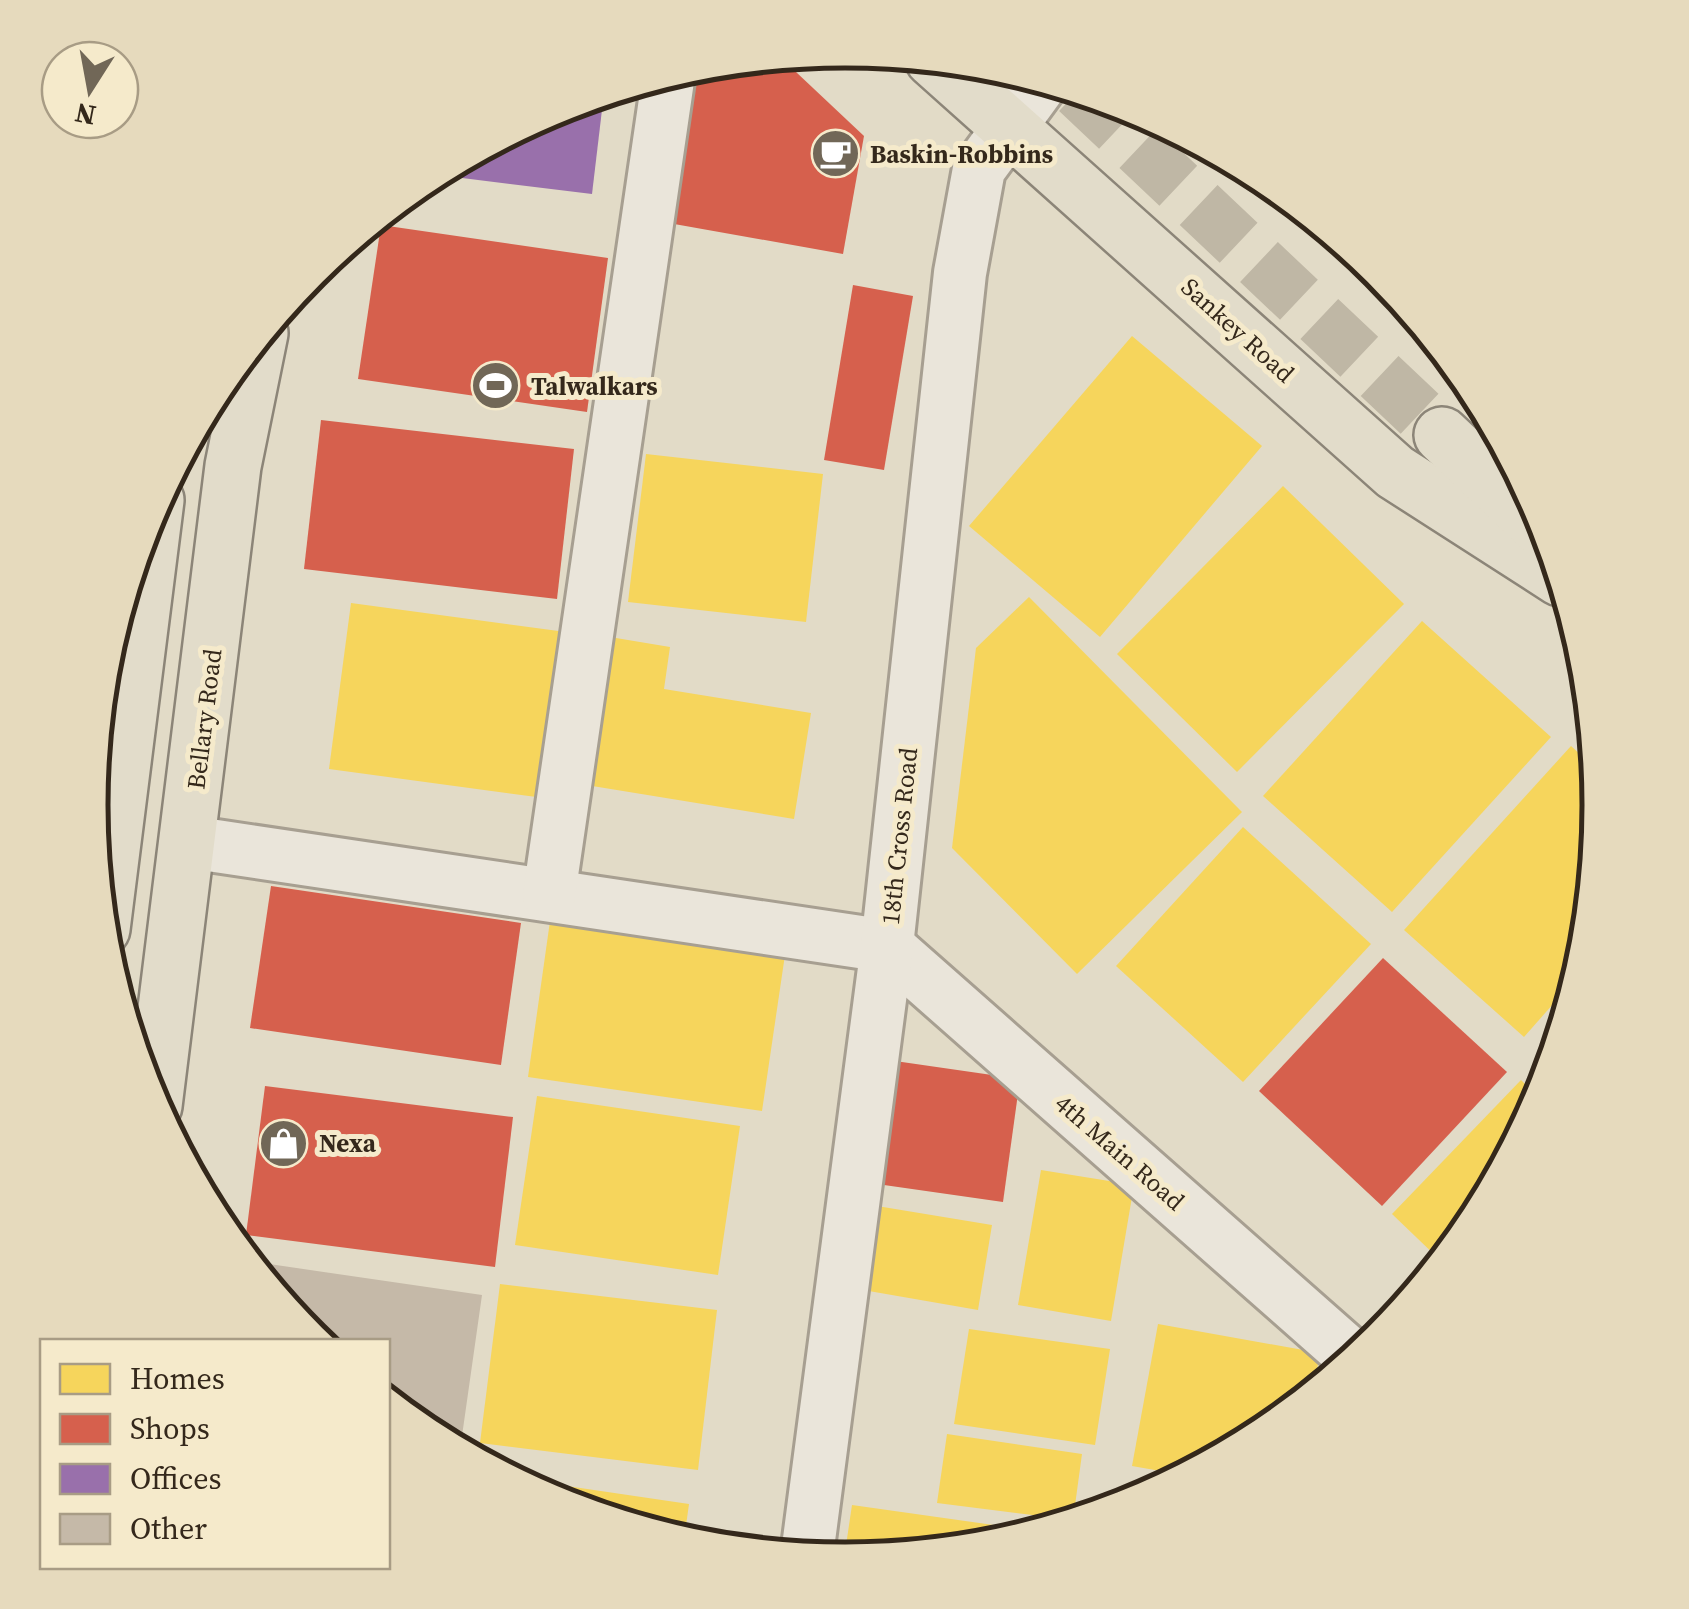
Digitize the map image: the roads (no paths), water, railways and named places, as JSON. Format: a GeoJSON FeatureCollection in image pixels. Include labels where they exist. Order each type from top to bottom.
{"type":"FeatureCollection","features":[{"type":"Feature","properties":{"kind":"main road","name":"Sankey Road"},"geometry":{"type":"LineString","coordinates":[[952,76],[1395,472],[1541,566]]}},
{"type":"Feature","properties":{"kind":"main road","name":"Bellary Road"},"geometry":{"type":"LineString","coordinates":[[158,1072],[233,466],[253,365]]}},
{"type":"Feature","properties":{"kind":"main road"},"geometry":{"type":"LineString","coordinates":[[1442,436],[1518,507]]}},
{"type":"Feature","properties":{"kind":"main road"},"geometry":{"type":"LineString","coordinates":[[110,860],[140,589]]}},
{"type":"Feature","properties":{"kind":"street"},"geometry":{"type":"LineString","coordinates":[[549,895],[667,90]]}},
{"type":"Feature","properties":{"kind":"street","name":"18th Cross Road"},"geometry":{"type":"LineString","coordinates":[[809,1541],[887,946],[960,273],[979,169],[1034,93]]}},
{"type":"Feature","properties":{"kind":"street"},"geometry":{"type":"LineString","coordinates":[[189,842],[887,946]]}},
{"type":"Feature","properties":{"kind":"street","name":"4th Main Road"},"geometry":{"type":"LineString","coordinates":[[887,946],[1342,1348]]}},
{"type":"Feature","properties":{"kind":"tunnel"},"geometry":{"type":"LineString","coordinates":[[1104,115],[1442,435]]}},
{"type":"Feature","properties":{"kind":"place","name":"Baskin-Robbins"},"geometry":{"type":"Point","coordinates":[835,154]}},
{"type":"Feature","properties":{"kind":"place","name":"Talwalkars"},"geometry":{"type":"Point","coordinates":[496,386]}},
{"type":"Feature","properties":{"kind":"place","name":"Nexa"},"geometry":{"type":"Point","coordinates":[284,1143]}}]}
